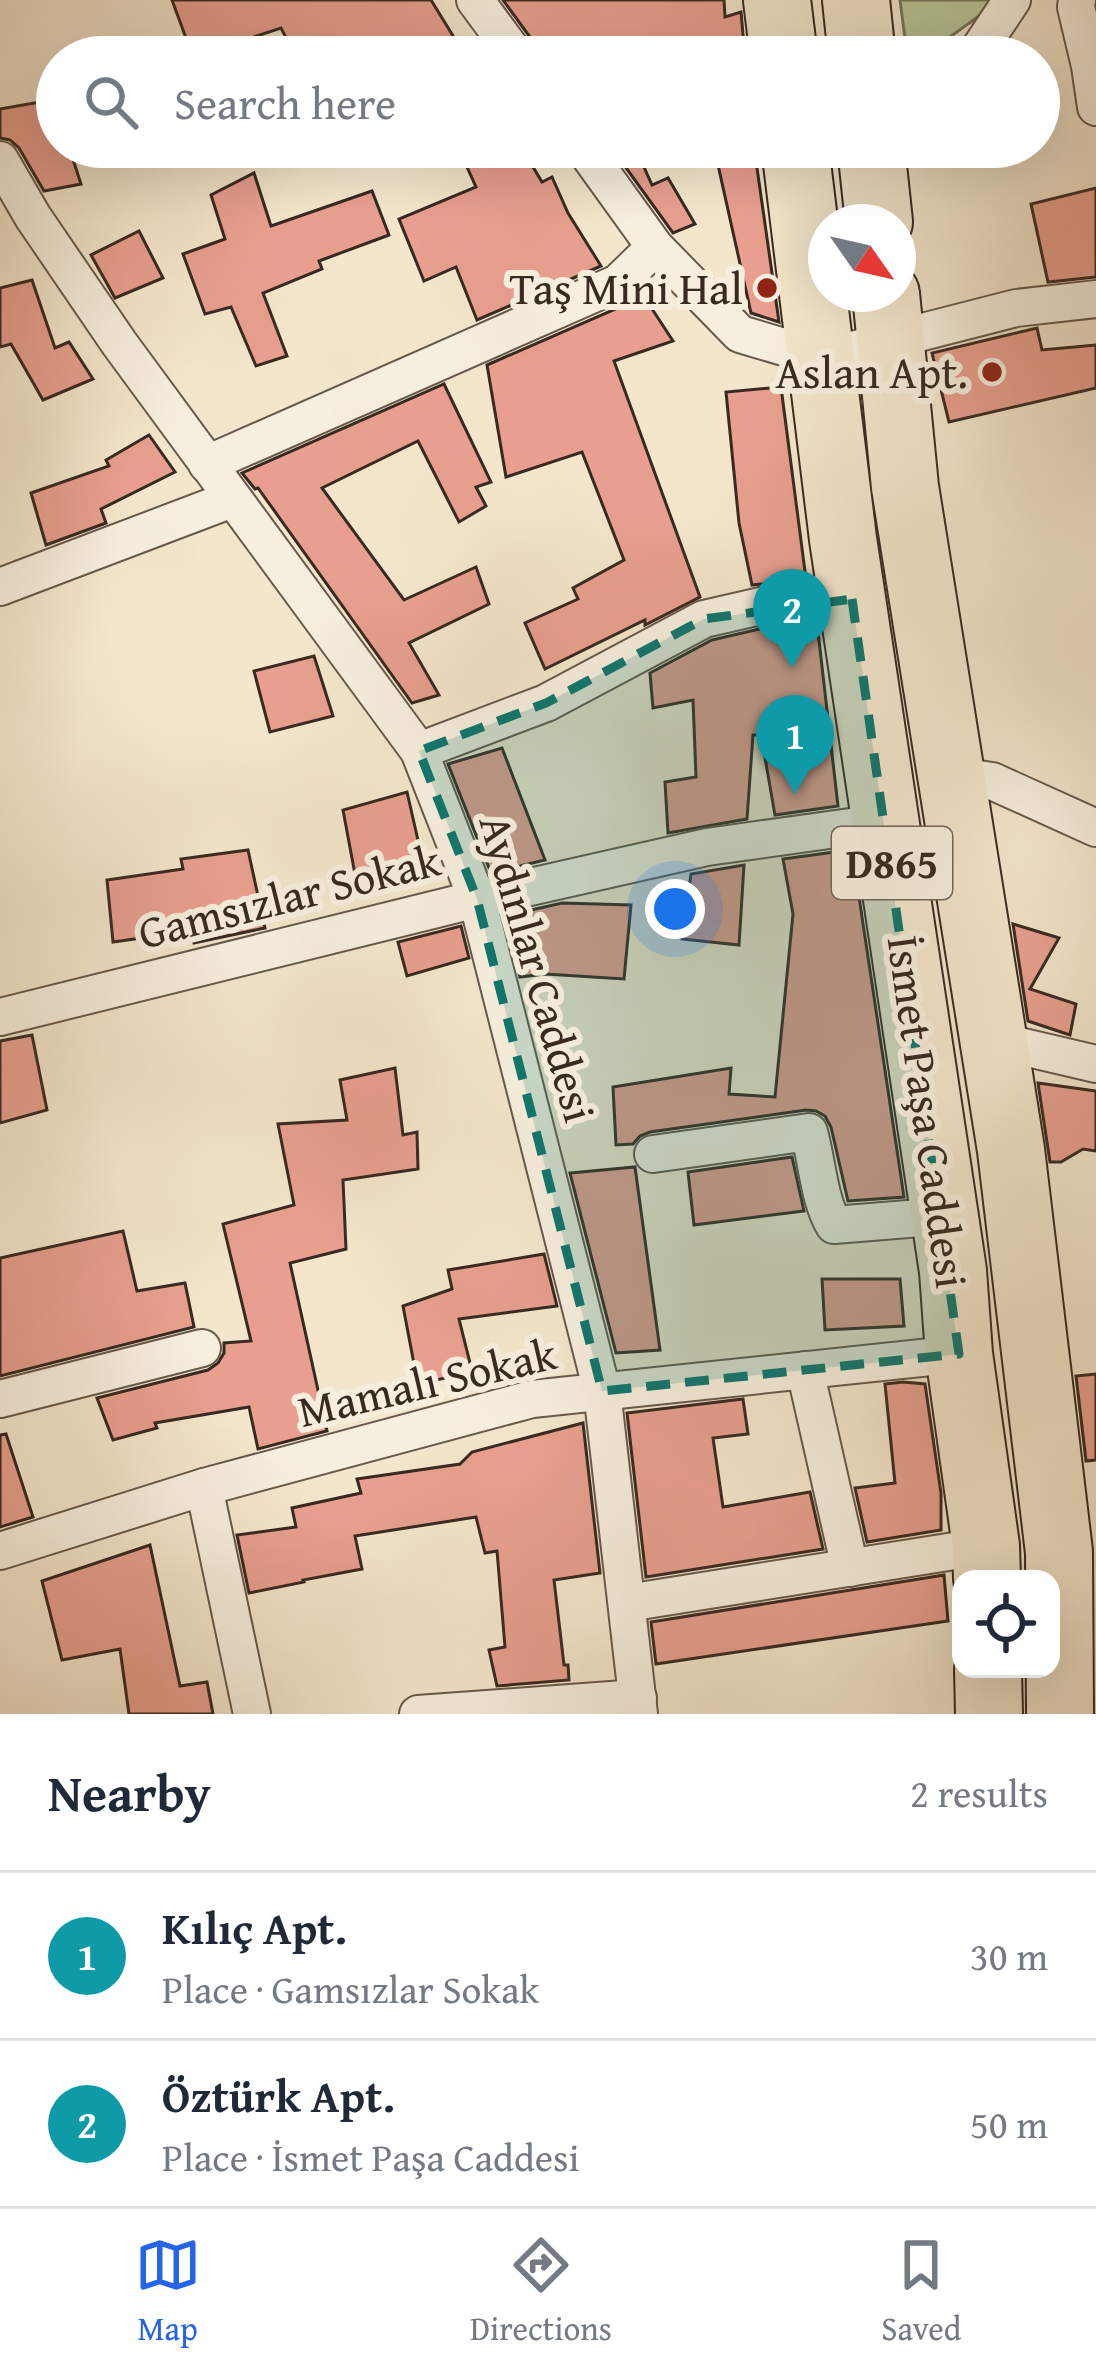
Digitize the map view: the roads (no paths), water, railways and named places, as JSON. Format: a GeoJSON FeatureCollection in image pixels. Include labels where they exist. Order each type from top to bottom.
{"type":"FeatureCollection","features":[{"type":"Feature","properties":{"kind":"highway"},"geometry":{"type":"LineString","coordinates":[[778,0],[782,36]]}},
{"type":"Feature","properties":{"kind":"highway"},"geometry":{"type":"LineString","coordinates":[[856,0],[860,36]]}},
{"type":"Feature","properties":{"kind":"highway","name":"İsmet Paşa Caddesi"},"geometry":{"type":"LineString","coordinates":[[798,168],[852,599],[953,1270],[986,1562]]}},
{"type":"Feature","properties":{"kind":"highway"},"geometry":{"type":"LineString","coordinates":[[873,168],[877,204]]}},
{"type":"Feature","properties":{"kind":"highway","name":"İsmet Paşa Caddesi"},"geometry":{"type":"LineString","coordinates":[[888,318],[905,487],[1011,1150],[1074,1492],[1059,1552],[1071,1702]]}},
{"type":"Feature","properties":{"kind":"highway"},"geometry":{"type":"LineString","coordinates":[[988,1678],[989,1714]]}},
{"type":"Feature","properties":{"kind":"street"},"geometry":{"type":"LineString","coordinates":[[475,0],[502,36]]}},
{"type":"Feature","properties":{"kind":"street"},"geometry":{"type":"LineString","coordinates":[[988,36],[1012,0]]}},
{"type":"Feature","properties":{"kind":"street"},"geometry":{"type":"LineString","coordinates":[[1077,0],[1096,107]]}},
{"type":"Feature","properties":{"kind":"street","name":"Aydınlar Caddesi"},"geometry":{"type":"LineString","coordinates":[[0,160],[70,271],[419,752],[477,899],[602,1391],[639,1706]]}},
{"type":"Feature","properties":{"kind":"street"},"geometry":{"type":"LineString","coordinates":[[598,168],[655,247],[740,334],[821,358],[888,318],[1096,299]]}},
{"type":"Feature","properties":{"kind":"street"},"geometry":{"type":"LineString","coordinates":[[207,464],[618,283],[655,247]]}},
{"type":"Feature","properties":{"kind":"street"},"geometry":{"type":"LineString","coordinates":[[0,587],[232,499]]}},
{"type":"Feature","properties":{"kind":"street"},"geometry":{"type":"LineString","coordinates":[[419,752],[546,703],[704,619],[774,603],[852,599]]}},
{"type":"Feature","properties":{"kind":"street"},"geometry":{"type":"LineString","coordinates":[[951,776],[992,781],[1096,828]]}},
{"type":"Feature","properties":{"kind":"street","name":"Gamsızlar Sokak"},"geometry":{"type":"LineString","coordinates":[[0,1017],[477,899],[707,848],[886,823]]}},
{"type":"Feature","properties":{"kind":"street"},"geometry":{"type":"LineString","coordinates":[[994,1040],[1096,1064]]}},
{"type":"Feature","properties":{"kind":"street"},"geometry":{"type":"LineString","coordinates":[[653,1154],[809,1132],[825,1209],[834,1225],[945,1216]]}},
{"type":"Feature","properties":{"kind":"street"},"geometry":{"type":"LineString","coordinates":[[0,1399],[202,1348]]}},
{"type":"Feature","properties":{"kind":"street","name":"Mamalı Sokak"},"geometry":{"type":"LineString","coordinates":[[0,1552],[204,1487],[532,1399],[959,1354]]}},
{"type":"Feature","properties":{"kind":"street"},"geometry":{"type":"LineString","coordinates":[[805,1370],[850,1568]]}},
{"type":"Feature","properties":{"kind":"street"},"geometry":{"type":"LineString","coordinates":[[204,1487],[252,1714]]}},
{"type":"Feature","properties":{"kind":"street"},"geometry":{"type":"LineString","coordinates":[[627,1603],[850,1568],[986,1562]]}},
{"type":"Feature","properties":{"kind":"street"},"geometry":{"type":"LineString","coordinates":[[418,1714],[639,1706]]}},
{"type":"Feature","properties":{"kind":"place","name":"Taş Mini Hal"},"geometry":{"type":"Point","coordinates":[767,288]}},
{"type":"Feature","properties":{"kind":"place","name":"Aslan Apt."},"geometry":{"type":"Point","coordinates":[992,372]}},
{"type":"Feature","properties":{"kind":"place","name":"Öztürk Apt."},"geometry":{"type":"Point","coordinates":[792,668]}},
{"type":"Feature","properties":{"kind":"place","name":"Kılıç Apt."},"geometry":{"type":"Point","coordinates":[795,794]}}]}
